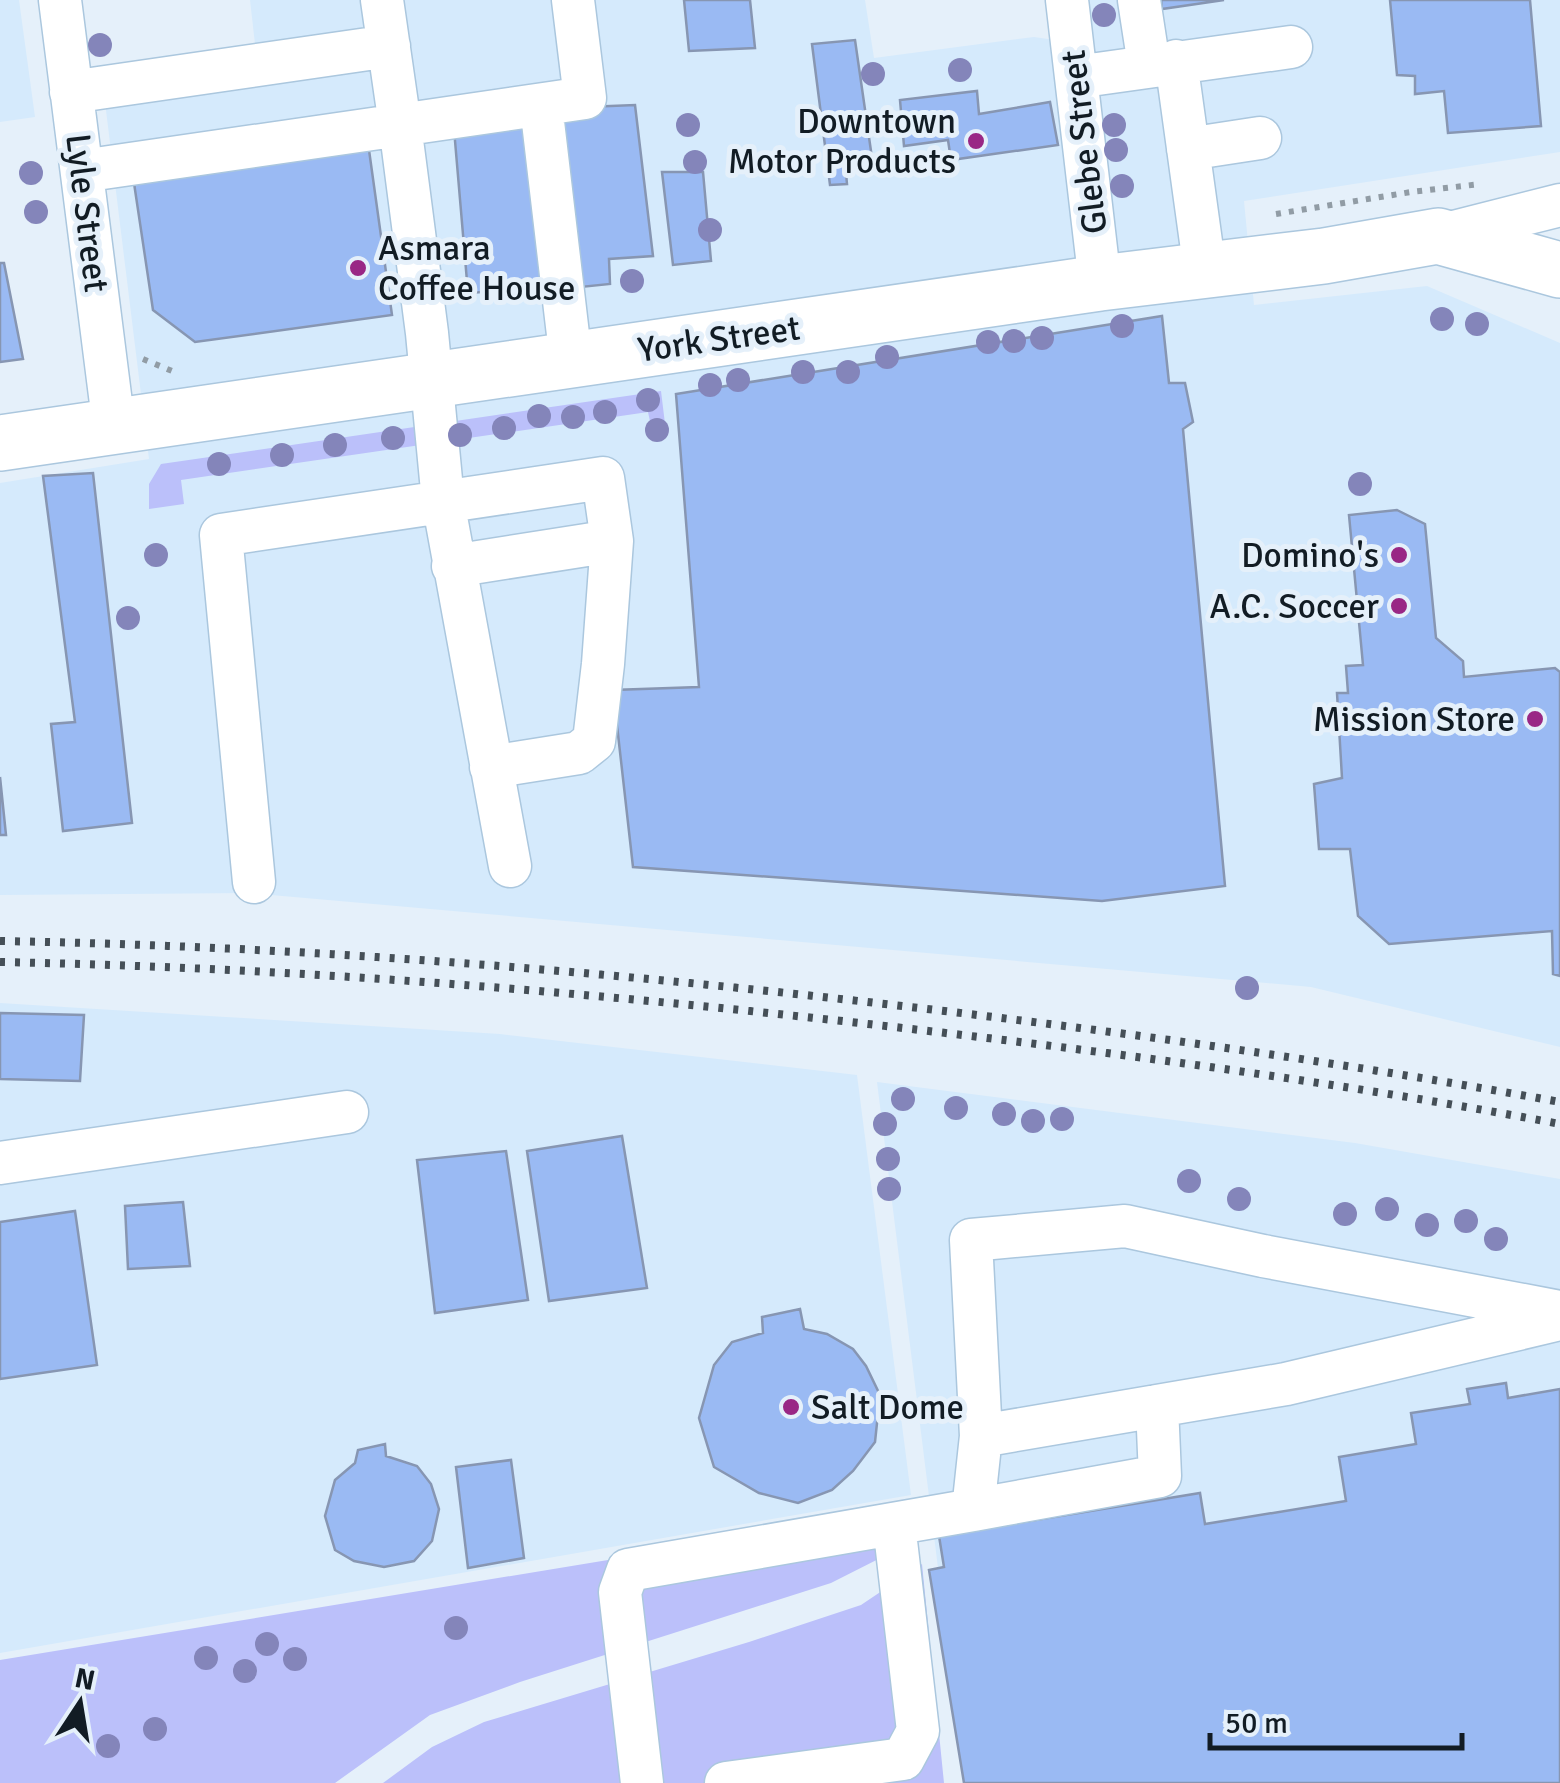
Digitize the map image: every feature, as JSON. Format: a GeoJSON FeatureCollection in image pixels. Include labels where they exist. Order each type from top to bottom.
{"type":"FeatureCollection","features":[{"type":"Feature","properties":{"kind":"main road","name":"York Street"},"geometry":{"type":"LineString","coordinates":[[0,443],[1438,236],[1560,270]]}},
{"type":"Feature","properties":{"kind":"street","name":"Lyle Street"},"geometry":{"type":"LineString","coordinates":[[60,0],[114,427]]}},
{"type":"Feature","properties":{"kind":"street"},"geometry":{"type":"LineString","coordinates":[[382,0],[426,332],[443,501],[510,866]]}},
{"type":"Feature","properties":{"kind":"street"},"geometry":{"type":"LineString","coordinates":[[82,171],[585,98],[573,0]]}},
{"type":"Feature","properties":{"kind":"street","name":"Glebe Street"},"geometry":{"type":"LineString","coordinates":[[1067,0],[1100,284]]}},
{"type":"Feature","properties":{"kind":"street"},"geometry":{"type":"LineString","coordinates":[[1139,0],[1188,149],[1206,272]]}},
{"type":"Feature","properties":{"kind":"street"},"geometry":{"type":"LineString","coordinates":[[72,92],[389,46]]}},
{"type":"Feature","properties":{"kind":"street"},"geometry":{"type":"LineString","coordinates":[[1076,77],[1292,46]]}},
{"type":"Feature","properties":{"kind":"street"},"geometry":{"type":"LineString","coordinates":[[541,104],[571,360]]}},
{"type":"Feature","properties":{"kind":"street"},"geometry":{"type":"LineString","coordinates":[[1188,149],[1260,138]]}},
{"type":"Feature","properties":{"kind":"street","name":"York Street"},"geometry":{"type":"LineString","coordinates":[[1438,236],[1560,205]]}},
{"type":"Feature","properties":{"kind":"street"},"geometry":{"type":"LineString","coordinates":[[254,882],[221,536],[603,478],[612,541],[604,664],[594,741],[579,753],[491,768]]}},
{"type":"Feature","properties":{"kind":"street"},"geometry":{"type":"LineString","coordinates":[[453,566],[612,541]]}},
{"type":"Feature","properties":{"kind":"street"},"geometry":{"type":"LineString","coordinates":[[0,1163],[347,1112]]}},
{"type":"Feature","properties":{"kind":"street"},"geometry":{"type":"LineString","coordinates":[[973,1510],[981,1436],[971,1240],[1125,1226],[1560,1316]]}},
{"type":"Feature","properties":{"kind":"street"},"geometry":{"type":"LineString","coordinates":[[981,1436],[1286,1384],[1560,1316]]}},
{"type":"Feature","properties":{"kind":"street"},"geometry":{"type":"LineString","coordinates":[[642,1783],[620,1592],[628,1570],[1160,1476],[1157,1406]]}},
{"type":"Feature","properties":{"kind":"street"},"geometry":{"type":"LineString","coordinates":[[726,1783],[904,1759],[918,1731],[894,1524]]}},
{"type":"Feature","properties":{"kind":"shaded area"},"geometry":{"type":"Polygon","coordinates":[[[0,0],[19,0],[35,117],[0,122],[0,0]]]}},
{"type":"Feature","properties":{"kind":"shaded area"},"geometry":{"type":"Polygon","coordinates":[[[250,0],[865,0],[874,58],[1034,37],[1055,40],[1092,35],[1088,0],[1560,0],[1560,152],[1244,201],[1254,305],[1427,286],[1560,343],[1560,1047],[1311,987],[249,893],[0,895],[0,483],[149,459],[103,86],[256,53],[250,0]]]}},
{"type":"Feature","properties":{"kind":"shaded area"},"geometry":{"type":"Polygon","coordinates":[[[661,391],[666,432],[654,440],[648,412],[181,480],[184,504],[149,509],[149,484],[161,464],[661,391]]]}},
{"type":"Feature","properties":{"kind":"shaded area"},"geometry":{"type":"Polygon","coordinates":[[[0,1003],[500,1034],[857,1075],[911,1495],[0,1653],[0,1003]]]}},
{"type":"Feature","properties":{"kind":"shaded area"},"geometry":{"type":"Polygon","coordinates":[[[877,1082],[1355,1143],[1560,1179],[1560,1783],[965,1783],[877,1082]]]}},
{"type":"Feature","properties":{"kind":"shaded area"},"geometry":{"type":"Polygon","coordinates":[[[918,1509],[918,1539],[831,1583],[520,1682],[430,1715],[335,1783],[0,1783],[0,1660],[918,1509]]]}},
{"type":"Feature","properties":{"kind":"shaded area"},"geometry":{"type":"Polygon","coordinates":[[[922,1564],[944,1783],[383,1783],[432,1747],[484,1722],[861,1605],[922,1564]]]}},
{"type":"Feature","properties":{"kind":"building"},"geometry":{"type":"Polygon","coordinates":[[[684,0],[750,0],[755,48],[689,51],[684,0]]]}},
{"type":"Feature","properties":{"kind":"building"},"geometry":{"type":"Polygon","coordinates":[[[1161,0],[1224,0],[1162,9],[1161,0]]]}},
{"type":"Feature","properties":{"kind":"building"},"geometry":{"type":"Polygon","coordinates":[[[1390,0],[1530,0],[1541,126],[1448,133],[1444,91],[1415,94],[1415,76],[1397,75],[1390,0]]]}},
{"type":"Feature","properties":{"kind":"building"},"geometry":{"type":"Polygon","coordinates":[[[855,40],[872,158],[845,162],[847,184],[830,185],[812,44],[855,40]]]}},
{"type":"Feature","properties":{"kind":"building"},"geometry":{"type":"Polygon","coordinates":[[[977,91],[979,114],[1050,102],[1058,145],[951,160],[948,140],[904,146],[900,100],[977,91]]]}},
{"type":"Feature","properties":{"kind":"building"},"geometry":{"type":"Polygon","coordinates":[[[635,105],[653,256],[609,259],[610,284],[581,287],[561,108],[635,105]]]}},
{"type":"Feature","properties":{"kind":"building"},"geometry":{"type":"Polygon","coordinates":[[[532,123],[546,288],[468,293],[454,129],[532,123]]]}},
{"type":"Feature","properties":{"kind":"building"},"geometry":{"type":"Polygon","coordinates":[[[369,150],[392,315],[195,342],[153,310],[134,183],[369,150]]]}},
{"type":"Feature","properties":{"kind":"building"},"geometry":{"type":"Polygon","coordinates":[[[662,172],[703,172],[711,261],[673,265],[662,172]]]}},
{"type":"Feature","properties":{"kind":"building"},"geometry":{"type":"Polygon","coordinates":[[[0,263],[4,263],[23,359],[0,362],[0,263]]]}},
{"type":"Feature","properties":{"kind":"building"},"geometry":{"type":"Polygon","coordinates":[[[1162,316],[1169,383],[1185,383],[1193,422],[1183,429],[1225,886],[1102,901],[633,867],[613,690],[699,687],[676,394],[1162,316]]]}},
{"type":"Feature","properties":{"kind":"building"},"geometry":{"type":"Polygon","coordinates":[[[93,473],[132,823],[63,831],[51,724],[75,722],[43,476],[93,473]]]}},
{"type":"Feature","properties":{"kind":"building"},"geometry":{"type":"Polygon","coordinates":[[[1397,510],[1425,524],[1436,638],[1463,661],[1464,677],[1555,668],[1560,672],[1560,976],[1553,974],[1552,931],[1389,944],[1358,916],[1350,849],[1319,849],[1314,784],[1342,778],[1337,693],[1348,693],[1346,666],[1363,665],[1349,515],[1397,510]]]}},
{"type":"Feature","properties":{"kind":"building"},"geometry":{"type":"Polygon","coordinates":[[[0,777],[6,835],[0,835],[0,777]]]}},
{"type":"Feature","properties":{"kind":"building"},"geometry":{"type":"Polygon","coordinates":[[[0,1013],[84,1015],[80,1081],[0,1079],[0,1013]]]}},
{"type":"Feature","properties":{"kind":"building"},"geometry":{"type":"Polygon","coordinates":[[[622,1136],[647,1288],[549,1301],[527,1151],[622,1136]]]}},
{"type":"Feature","properties":{"kind":"building"},"geometry":{"type":"Polygon","coordinates":[[[506,1151],[528,1300],[435,1313],[417,1160],[506,1151]]]}},
{"type":"Feature","properties":{"kind":"building"},"geometry":{"type":"Polygon","coordinates":[[[183,1202],[190,1266],[128,1269],[125,1206],[183,1202]]]}},
{"type":"Feature","properties":{"kind":"building"},"geometry":{"type":"Polygon","coordinates":[[[75,1211],[97,1365],[0,1379],[0,1222],[75,1211]]]}},
{"type":"Feature","properties":{"kind":"building","name":"Salt Dome"},"geometry":{"type":"Polygon","coordinates":[[[800,1309],[804,1329],[827,1334],[853,1349],[880,1395],[875,1442],[853,1471],[832,1490],[798,1503],[759,1493],[714,1467],[699,1418],[714,1365],[732,1342],[763,1333],[762,1317],[800,1309]]]}},
{"type":"Feature","properties":{"kind":"building"},"geometry":{"type":"Polygon","coordinates":[[[1506,1383],[1508,1398],[1560,1389],[1560,1783],[964,1783],[929,1570],[944,1567],[939,1536],[1200,1493],[1205,1524],[1346,1501],[1339,1457],[1416,1444],[1411,1413],[1470,1404],[1467,1389],[1506,1383]]]}},
{"type":"Feature","properties":{"kind":"building"},"geometry":{"type":"Polygon","coordinates":[[[385,1444],[386,1456],[417,1466],[431,1484],[439,1509],[432,1541],[414,1561],[384,1567],[354,1561],[335,1550],[325,1516],[335,1480],[355,1463],[358,1450],[385,1444]]]}},
{"type":"Feature","properties":{"kind":"building"},"geometry":{"type":"Polygon","coordinates":[[[511,1460],[524,1558],[468,1568],[456,1467],[511,1460]]]}},
{"type":"Feature","properties":{"kind":"railway"},"geometry":{"type":"LineString","coordinates":[[0,941],[319,953],[744,988],[1205,1045],[1560,1102]]}},
{"type":"Feature","properties":{"kind":"railway"},"geometry":{"type":"LineString","coordinates":[[0,962],[346,977],[691,1005],[1161,1060],[1560,1124]]}},
{"type":"Feature","properties":{"kind":"place","name":"Downtown Motor Products"},"geometry":{"type":"Point","coordinates":[976,141]}},
{"type":"Feature","properties":{"kind":"place","name":"Asmara Coffee House"},"geometry":{"type":"Point","coordinates":[358,268]}},
{"type":"Feature","properties":{"kind":"place","name":"Domino's"},"geometry":{"type":"Point","coordinates":[1399,555]}},
{"type":"Feature","properties":{"kind":"place","name":"A.C. Soccer"},"geometry":{"type":"Point","coordinates":[1399,606]}},
{"type":"Feature","properties":{"kind":"place","name":"Mission Store"},"geometry":{"type":"Point","coordinates":[1535,719]}},
{"type":"Feature","properties":{"kind":"place","name":"Salt Dome"},"geometry":{"type":"Point","coordinates":[791,1407]}}]}
